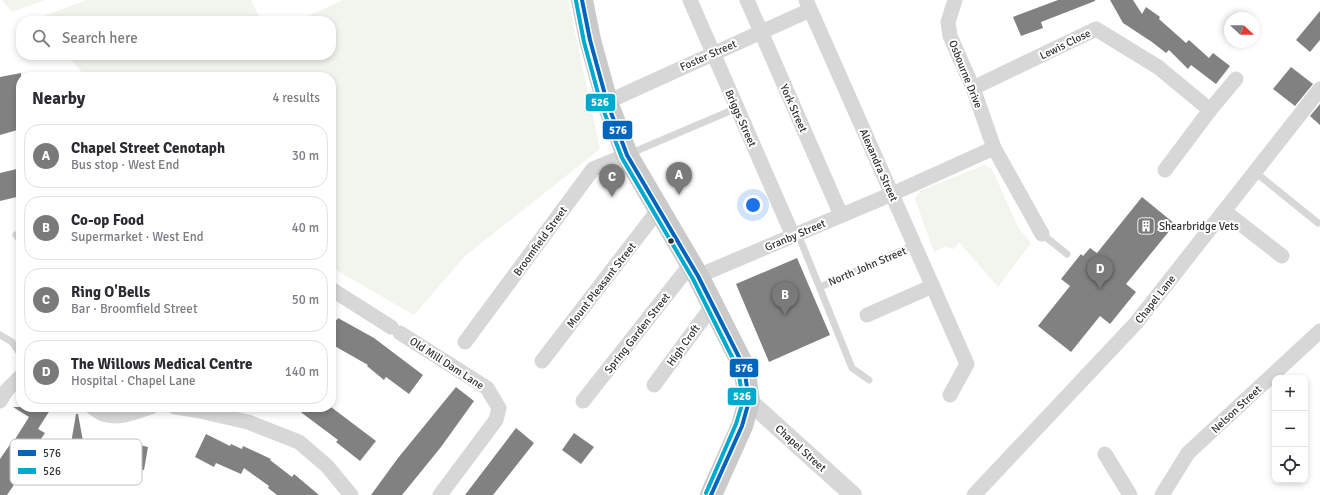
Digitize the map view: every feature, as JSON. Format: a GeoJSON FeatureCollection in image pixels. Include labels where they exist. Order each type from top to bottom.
{"type":"FeatureCollection","features":[{"type":"Feature","properties":{"kind":"main road"},"geometry":{"type":"LineString","coordinates":[[582,0],[590,40],[607,102],[627,155],[695,270],[744,367],[749,401],[742,426],[711,495]]}},
{"type":"Feature","properties":{"kind":"street","name":"Briggs Street"},"geometry":{"type":"LineString","coordinates":[[690,0],[795,235]]}},
{"type":"Feature","properties":{"kind":"street","name":"York Street"},"geometry":{"type":"LineString","coordinates":[[747,0],[841,215]]}},
{"type":"Feature","properties":{"kind":"street","name":"Osbourne Drive"},"geometry":{"type":"LineString","coordinates":[[955,0],[948,22],[950,36],[972,88],[994,148],[1042,234]]}},
{"type":"Feature","properties":{"kind":"street","name":"Foster Street"},"geometry":{"type":"LineString","coordinates":[[607,102],[761,32],[808,5]]}},
{"type":"Feature","properties":{"kind":"street","name":"Alexandra Street"},"geometry":{"type":"LineString","coordinates":[[808,5],[967,364],[950,395]]}},
{"type":"Feature","properties":{"kind":"street","name":"Lewis Close"},"geometry":{"type":"LineString","coordinates":[[972,88],[1096,29],[1158,67],[1210,110]]}},
{"type":"Feature","properties":{"kind":"street"},"geometry":{"type":"LineString","coordinates":[[1165,170],[1236,78]]}},
{"type":"Feature","properties":{"kind":"street","name":"Chapel Lane"},"geometry":{"type":"LineString","coordinates":[[974,495],[1136,323],[1320,89]]}},
{"type":"Feature","properties":{"kind":"street"},"geometry":{"type":"LineString","coordinates":[[892,194],[994,148]]}},
{"type":"Feature","properties":{"kind":"street","name":"Broomfield Street"},"geometry":{"type":"LineString","coordinates":[[465,342],[593,169],[627,155]]}},
{"type":"Feature","properties":{"kind":"street","name":"Granby Street"},"geometry":{"type":"LineString","coordinates":[[695,270],[795,235],[892,194]]}},
{"type":"Feature","properties":{"kind":"street","name":"Mount Pleasant Street"},"geometry":{"type":"LineString","coordinates":[[542,361],[659,209]]}},
{"type":"Feature","properties":{"kind":"street"},"geometry":{"type":"LineString","coordinates":[[1224,211],[1282,256]]}},
{"type":"Feature","properties":{"kind":"street","name":"Spring Garden Street"},"geometry":{"type":"LineString","coordinates":[[583,401],[695,270]]}},
{"type":"Feature","properties":{"kind":"street"},"geometry":{"type":"LineString","coordinates":[[867,314],[932,286]]}},
{"type":"Feature","properties":{"kind":"street","name":"Old Mill Dam Lane"},"geometry":{"type":"LineString","coordinates":[[336,292],[487,388],[499,408],[496,420],[440,495]]}},
{"type":"Feature","properties":{"kind":"street","name":"High Croft"},"geometry":{"type":"LineString","coordinates":[[654,385],[713,305]]}},
{"type":"Feature","properties":{"kind":"street","name":"Nelson Street"},"geometry":{"type":"LineString","coordinates":[[1162,495],[1188,454],[1320,331]]}},
{"type":"Feature","properties":{"kind":"street"},"geometry":{"type":"LineString","coordinates":[[0,401],[7,390],[16,381]]}},
{"type":"Feature","properties":{"kind":"street","name":"Chapel Street"},"geometry":{"type":"LineString","coordinates":[[749,401],[853,495]]}},
{"type":"Feature","properties":{"kind":"street"},"geometry":{"type":"LineString","coordinates":[[101,412],[104,414],[118,415],[134,412]]}},
{"type":"Feature","properties":{"kind":"street"},"geometry":{"type":"LineString","coordinates":[[204,412],[248,422],[298,442],[327,466],[351,495]]}},
{"type":"Feature","properties":{"kind":"street"},"geometry":{"type":"LineString","coordinates":[[1105,454],[1130,495]]}},
{"type":"Feature","properties":{"kind":"lane"},"geometry":{"type":"LineString","coordinates":[[627,155],[737,108]]}},
{"type":"Feature","properties":{"kind":"lane"},"geometry":{"type":"LineString","coordinates":[[1255,172],[1318,223]]}},
{"type":"Feature","properties":{"kind":"lane"},"geometry":{"type":"LineString","coordinates":[[1042,234],[1067,254]]}},
{"type":"Feature","properties":{"kind":"lane"},"geometry":{"type":"LineString","coordinates":[[795,235],[820,286],[852,368],[869,380]]}},
{"type":"Feature","properties":{"kind":"lane","name":"North John Street"},"geometry":{"type":"LineString","coordinates":[[820,286],[914,245]]}},
{"type":"Feature","properties":{"kind":"lane"},"geometry":{"type":"LineString","coordinates":[[0,335],[12,342],[16,348]]}},
{"type":"Feature","properties":{"kind":"shaded area"},"geometry":{"type":"Polygon","coordinates":[[[2,0],[45,0],[12,12],[2,0]]]}},
{"type":"Feature","properties":{"kind":"shaded area"},"geometry":{"type":"Polygon","coordinates":[[[87,0],[251,0],[259,16],[45,16],[87,0]]]}},
{"type":"Feature","properties":{"kind":"shaded area"},"geometry":{"type":"Polygon","coordinates":[[[343,0],[568,0],[600,149],[465,256],[414,315],[336,270],[336,72],[82,72],[71,60],[336,60],[336,16],[308,16],[343,0]]]}},
{"type":"Feature","properties":{"kind":"shaded area"},"geometry":{"type":"Polygon","coordinates":[[[984,165],[992,169],[1018,227],[1031,243],[998,287],[959,242],[954,249],[945,247],[934,252],[915,199],[920,191],[984,165]]]}},
{"type":"Feature","properties":{"kind":"building"},"geometry":{"type":"Polygon","coordinates":[[[1058,0],[1095,1],[1041,22],[1043,28],[1021,36],[1013,17],[1058,0]]]}},
{"type":"Feature","properties":{"kind":"building"},"geometry":{"type":"Polygon","coordinates":[[[1110,0],[1133,0],[1142,14],[1146,7],[1160,17],[1159,19],[1186,43],[1189,40],[1209,58],[1213,53],[1230,66],[1216,84],[1191,65],[1188,69],[1169,50],[1166,53],[1123,23],[1110,0]]]}},
{"type":"Feature","properties":{"kind":"building"},"geometry":{"type":"Polygon","coordinates":[[[1320,11],[1320,40],[1310,52],[1296,40],[1320,11]]]}},
{"type":"Feature","properties":{"kind":"building"},"geometry":{"type":"Polygon","coordinates":[[[1291,67],[1313,84],[1295,106],[1273,89],[1291,67]]]}},
{"type":"Feature","properties":{"kind":"building"},"geometry":{"type":"Polygon","coordinates":[[[16,74],[16,130],[0,135],[0,77],[16,74]]]}},
{"type":"Feature","properties":{"kind":"building"},"geometry":{"type":"Polygon","coordinates":[[[1320,104],[1320,125],[1310,116],[1320,104]]]}},
{"type":"Feature","properties":{"kind":"building"},"geometry":{"type":"Polygon","coordinates":[[[16,169],[16,197],[0,201],[0,173],[16,169]]]}},
{"type":"Feature","properties":{"kind":"building"},"geometry":{"type":"Polygon","coordinates":[[[1142,197],[1175,224],[1126,284],[1136,292],[1110,324],[1100,316],[1071,352],[1038,326],[1070,286],[1061,279],[1081,254],[1083,256],[1090,248],[1097,253],[1142,197]]]}},
{"type":"Feature","properties":{"kind":"building"},"geometry":{"type":"Polygon","coordinates":[[[797,258],[830,335],[769,362],[736,284],[797,258]]]}},
{"type":"Feature","properties":{"kind":"building"},"geometry":{"type":"Polygon","coordinates":[[[338,318],[374,338],[423,375],[409,394],[386,377],[384,380],[367,366],[368,365],[336,347],[336,320],[338,318]]]}},
{"type":"Feature","properties":{"kind":"building"},"geometry":{"type":"Polygon","coordinates":[[[456,387],[474,401],[441,447],[402,495],[371,495],[398,458],[456,387]]]}},
{"type":"Feature","properties":{"kind":"building"},"geometry":{"type":"Polygon","coordinates":[[[336,411],[376,441],[360,461],[336,442],[338,440],[301,412],[336,412],[336,411]]]}},
{"type":"Feature","properties":{"kind":"building"},"geometry":{"type":"Polygon","coordinates":[[[21,412],[49,412],[38,429],[45,433],[41,439],[15,439],[29,417],[21,412]]]}},
{"type":"Feature","properties":{"kind":"building"},"geometry":{"type":"Polygon","coordinates":[[[76,414],[78,414],[83,439],[72,439],[76,414]]]}},
{"type":"Feature","properties":{"kind":"building"},"geometry":{"type":"Polygon","coordinates":[[[516,428],[534,443],[493,495],[465,495],[516,428]]]}},
{"type":"Feature","properties":{"kind":"building"},"geometry":{"type":"Polygon","coordinates":[[[574,433],[594,447],[581,464],[562,450],[574,433]]]}},
{"type":"Feature","properties":{"kind":"building"},"geometry":{"type":"Polygon","coordinates":[[[206,434],[230,446],[231,444],[242,449],[243,446],[271,459],[270,460],[292,477],[294,474],[319,495],[277,495],[268,488],[269,486],[244,468],[241,474],[216,463],[214,467],[195,457],[206,434]]]}},
{"type":"Feature","properties":{"kind":"building"},"geometry":{"type":"Polygon","coordinates":[[[10,444],[10,485],[14,485],[7,495],[0,495],[0,459],[10,444]]]}},
{"type":"Feature","properties":{"kind":"building"},"geometry":{"type":"Polygon","coordinates":[[[142,446],[148,447],[144,470],[142,470],[142,446]]]}},
{"type":"Feature","properties":{"kind":"transit line","name":"576"},"geometry":{"type":"LineString","coordinates":[[582,0],[590,40],[607,102],[627,155],[698,276],[744,367],[749,401],[742,426],[711,495]]}},
{"type":"Feature","properties":{"kind":"transit line","name":"526"},"geometry":{"type":"LineString","coordinates":[[576,1],[584,42],[601,104],[622,158],[693,279],[738,369],[743,401],[736,424],[706,493]]}},
{"type":"Feature","properties":{"kind":"place","name":"Chapel Street Cenotaph"},"geometry":{"type":"Point","coordinates":[679,195]}},
{"type":"Feature","properties":{"kind":"place","name":"Ring O'Bells"},"geometry":{"type":"Point","coordinates":[612,197]}},
{"type":"Feature","properties":{"kind":"place","name":"Shearbridge Vets"},"geometry":{"type":"Point","coordinates":[1146,226]}},
{"type":"Feature","properties":{"kind":"place","name":"The Willows Medical Centre"},"geometry":{"type":"Point","coordinates":[1100,289]}},
{"type":"Feature","properties":{"kind":"place","name":"Co-op Food"},"geometry":{"type":"Point","coordinates":[785,315]}}]}
